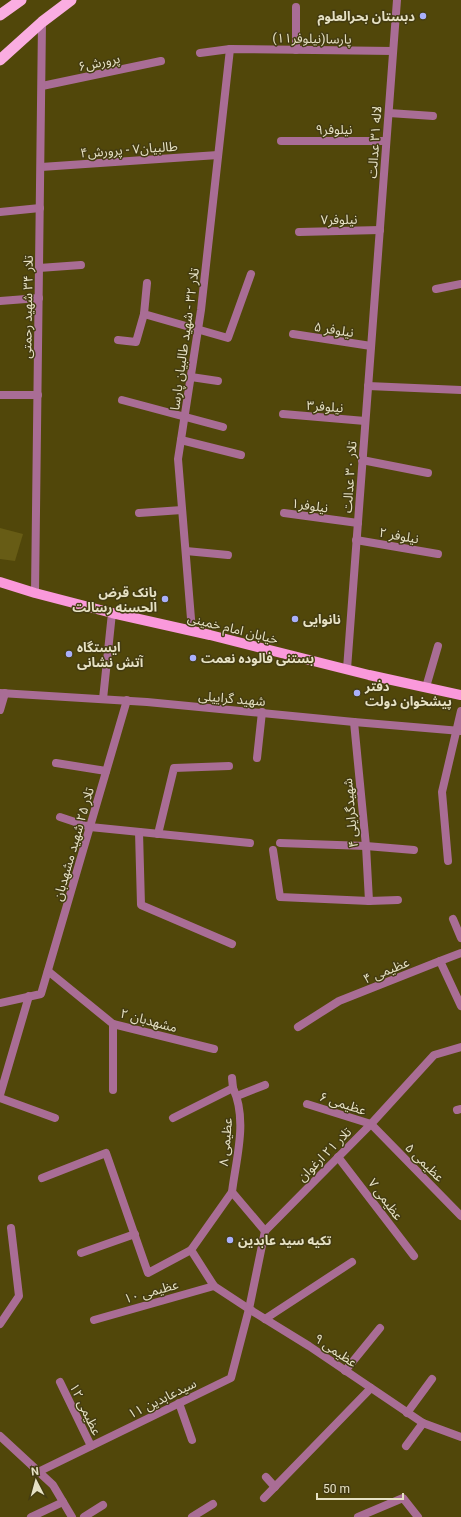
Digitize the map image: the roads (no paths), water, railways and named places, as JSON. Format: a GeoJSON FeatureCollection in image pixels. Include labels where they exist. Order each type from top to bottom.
{"type":"FeatureCollection","features":[{"type":"Feature","properties":{"kind":"highway"},"geometry":{"type":"LineString","coordinates":[[0,15],[21,0]]}},
{"type":"Feature","properties":{"kind":"highway"},"geometry":{"type":"LineString","coordinates":[[0,60],[42,22],[69,1]]}},
{"type":"Feature","properties":{"kind":"main road","name":"خیابان امام خمینی"},"geometry":{"type":"LineString","coordinates":[[0,582],[35,593],[112,613],[461,695]]}},
{"type":"Feature","properties":{"kind":"street","name":"لاله ۳۱ عدالت"},"geometry":{"type":"LineString","coordinates":[[375,286],[397,0]]}},
{"type":"Feature","properties":{"kind":"street"},"geometry":{"type":"LineString","coordinates":[[296,7],[296,50]]}},
{"type":"Feature","properties":{"kind":"street","name":"تلار ۳۴ شهید رحمتی"},"geometry":{"type":"LineString","coordinates":[[35,593],[42,22]]}},
{"type":"Feature","properties":{"kind":"street","name":"پارسا(نیلوفر۱۱)"},"geometry":{"type":"LineString","coordinates":[[200,53],[230,50],[393,51]]}},
{"type":"Feature","properties":{"kind":"street","name":"تلار ۳۲ - شهید طالبیان پارسا"},"geometry":{"type":"LineString","coordinates":[[192,631],[178,459],[198,330],[230,50]]}},
{"type":"Feature","properties":{"kind":"street","name":"پرورش۶"},"geometry":{"type":"LineString","coordinates":[[42,86],[161,61]]}},
{"type":"Feature","properties":{"kind":"street"},"geometry":{"type":"LineString","coordinates":[[389,113],[433,116]]}},
{"type":"Feature","properties":{"kind":"street","name":"نیلوفر۹"},"geometry":{"type":"LineString","coordinates":[[281,141],[386,141]]}},
{"type":"Feature","properties":{"kind":"street","name":"طالبیان۷ - پرورش۴"},"geometry":{"type":"LineString","coordinates":[[41,167],[218,155]]}},
{"type":"Feature","properties":{"kind":"street"},"geometry":{"type":"LineString","coordinates":[[0,212],[40,208]]}},
{"type":"Feature","properties":{"kind":"street","name":"نیلوفر۷"},"geometry":{"type":"LineString","coordinates":[[299,232],[380,230]]}},
{"type":"Feature","properties":{"kind":"street"},"geometry":{"type":"LineString","coordinates":[[39,268],[81,265]]}},
{"type":"Feature","properties":{"kind":"street"},"geometry":{"type":"LineString","coordinates":[[144,314],[228,338],[251,274]]}},
{"type":"Feature","properties":{"kind":"street"},"geometry":{"type":"LineString","coordinates":[[118,340],[136,342],[144,314],[147,283]]}},
{"type":"Feature","properties":{"kind":"street"},"geometry":{"type":"LineString","coordinates":[[436,290],[461,284]]}},
{"type":"Feature","properties":{"kind":"street","name":"تلار ۳۰ عدالت"},"geometry":{"type":"LineString","coordinates":[[346,669],[375,286]]}},
{"type":"Feature","properties":{"kind":"street"},"geometry":{"type":"LineString","coordinates":[[0,301],[39,298]]}},
{"type":"Feature","properties":{"kind":"street","name":"نیلوفر ۵"},"geometry":{"type":"LineString","coordinates":[[293,334],[371,346]]}},
{"type":"Feature","properties":{"kind":"street"},"geometry":{"type":"LineString","coordinates":[[191,377],[218,381]]}},
{"type":"Feature","properties":{"kind":"street"},"geometry":{"type":"LineString","coordinates":[[368,386],[461,390]]}},
{"type":"Feature","properties":{"kind":"street"},"geometry":{"type":"LineString","coordinates":[[0,395],[38,395]]}},
{"type":"Feature","properties":{"kind":"street"},"geometry":{"type":"LineString","coordinates":[[122,400],[223,427]]}},
{"type":"Feature","properties":{"kind":"street","name":"نیلوفر۳"},"geometry":{"type":"LineString","coordinates":[[283,414],[365,421]]}},
{"type":"Feature","properties":{"kind":"street"},"geometry":{"type":"LineString","coordinates":[[181,440],[242,455]]}},
{"type":"Feature","properties":{"kind":"street"},"geometry":{"type":"LineString","coordinates":[[362,460],[428,473]]}},
{"type":"Feature","properties":{"kind":"street"},"geometry":{"type":"LineString","coordinates":[[139,513],[182,510]]}},
{"type":"Feature","properties":{"kind":"street","name":"نیلوفر۱"},"geometry":{"type":"LineString","coordinates":[[284,514],[358,523]]}},
{"type":"Feature","properties":{"kind":"street","name":"نیلوفر ۲"},"geometry":{"type":"LineString","coordinates":[[356,540],[438,554]]}},
{"type":"Feature","properties":{"kind":"street"},"geometry":{"type":"LineString","coordinates":[[186,552],[228,555]]}},
{"type":"Feature","properties":{"kind":"street"},"geometry":{"type":"LineString","coordinates":[[103,699],[112,613]]}},
{"type":"Feature","properties":{"kind":"street"},"geometry":{"type":"LineString","coordinates":[[426,687],[438,646]]}},
{"type":"Feature","properties":{"kind":"street"},"geometry":{"type":"LineString","coordinates":[[0,710],[3,693]]}},
{"type":"Feature","properties":{"kind":"street","name":"شهید گراییلی"},"geometry":{"type":"LineString","coordinates":[[3,693],[127,700],[459,731]]}},
{"type":"Feature","properties":{"kind":"street","name":"تلار ۲۵ شهید مشهدبان"},"geometry":{"type":"LineString","coordinates":[[29,996],[41,994],[127,700]]}},
{"type":"Feature","properties":{"kind":"street"},"geometry":{"type":"LineString","coordinates":[[257,758],[262,712]]}},
{"type":"Feature","properties":{"kind":"street"},"geometry":{"type":"LineString","coordinates":[[448,861],[442,792],[459,731],[461,712]]}},
{"type":"Feature","properties":{"kind":"street","name":"شهیدگرایلی ۴"},"geometry":{"type":"LineString","coordinates":[[354,722],[366,846],[369,902]]}},
{"type":"Feature","properties":{"kind":"street"},"geometry":{"type":"LineString","coordinates":[[56,763],[106,771]]}},
{"type":"Feature","properties":{"kind":"street"},"geometry":{"type":"LineString","coordinates":[[158,834],[174,768],[229,766]]}},
{"type":"Feature","properties":{"kind":"street"},"geometry":{"type":"LineString","coordinates":[[60,817],[90,827],[250,843]]}},
{"type":"Feature","properties":{"kind":"street"},"geometry":{"type":"LineString","coordinates":[[139,832],[141,905],[232,944]]}},
{"type":"Feature","properties":{"kind":"street"},"geometry":{"type":"LineString","coordinates":[[280,843],[366,846],[414,850]]}},
{"type":"Feature","properties":{"kind":"street"},"geometry":{"type":"LineString","coordinates":[[273,850],[280,896],[369,902],[398,900]]}},
{"type":"Feature","properties":{"kind":"street"},"geometry":{"type":"LineString","coordinates":[[453,919],[461,938]]}},
{"type":"Feature","properties":{"kind":"street","name":"عظیمی ۴"},"geometry":{"type":"LineString","coordinates":[[298,1027],[339,1001],[461,953]]}},
{"type":"Feature","properties":{"kind":"street"},"geometry":{"type":"LineString","coordinates":[[440,961],[461,1006]]}},
{"type":"Feature","properties":{"kind":"street","name":"مشهدبان ۲"},"geometry":{"type":"LineString","coordinates":[[48,971],[113,1024],[214,1049]]}},
{"type":"Feature","properties":{"kind":"street"},"geometry":{"type":"LineString","coordinates":[[0,1002],[29,996],[0,1097],[56,1118]]}},
{"type":"Feature","properties":{"kind":"street"},"geometry":{"type":"LineString","coordinates":[[113,1024],[113,1090]]}},
{"type":"Feature","properties":{"kind":"street","name":"تلار ۲۱ ارغوان"},"geometry":{"type":"LineString","coordinates":[[264,1231],[371,1124],[434,1055],[461,1047]]}},
{"type":"Feature","properties":{"kind":"street"},"geometry":{"type":"LineString","coordinates":[[173,1118],[233,1088],[232,1078]]}},
{"type":"Feature","properties":{"kind":"street"},"geometry":{"type":"LineString","coordinates":[[237,1096],[265,1085]]}},
{"type":"Feature","properties":{"kind":"street","name":"عظیمی ۸"},"geometry":{"type":"LineString","coordinates":[[232,1192],[241,1124],[237,1096],[233,1088]]}},
{"type":"Feature","properties":{"kind":"street","name":"عظیمی ۶"},"geometry":{"type":"LineString","coordinates":[[308,1104],[371,1124]]}},
{"type":"Feature","properties":{"kind":"street","name":"عظیمی ۵"},"geometry":{"type":"LineString","coordinates":[[371,1124],[461,1216]]}},
{"type":"Feature","properties":{"kind":"street"},"geometry":{"type":"LineString","coordinates":[[42,1178],[106,1153],[148,1273],[191,1250],[232,1192],[264,1231],[249,1309],[214,1286],[191,1250]]}},
{"type":"Feature","properties":{"kind":"street","name":"عظیمی ۷"},"geometry":{"type":"LineString","coordinates":[[338,1157],[414,1256]]}},
{"type":"Feature","properties":{"kind":"street"},"geometry":{"type":"LineString","coordinates":[[0,1324],[19,1296],[11,1228]]}},
{"type":"Feature","properties":{"kind":"street"},"geometry":{"type":"LineString","coordinates":[[80,1253],[134,1234]]}},
{"type":"Feature","properties":{"kind":"street"},"geometry":{"type":"LineString","coordinates":[[265,1319],[352,1262]]}},
{"type":"Feature","properties":{"kind":"street","name":"عظیمی ۱۰"},"geometry":{"type":"LineString","coordinates":[[94,1320],[214,1286]]}},
{"type":"Feature","properties":{"kind":"street","name":"عظیمی ۹"},"geometry":{"type":"LineString","coordinates":[[249,1309],[309,1346],[423,1423],[461,1438]]}},
{"type":"Feature","properties":{"kind":"street","name":"سیدعابدین ۱۱"},"geometry":{"type":"LineString","coordinates":[[38,1472],[231,1378],[249,1309]]}},
{"type":"Feature","properties":{"kind":"street"},"geometry":{"type":"LineString","coordinates":[[345,1370],[380,1328]]}},
{"type":"Feature","properties":{"kind":"street"},"geometry":{"type":"LineString","coordinates":[[407,1413],[432,1379]]}},
{"type":"Feature","properties":{"kind":"street","name":"عظیمی ۱۲"},"geometry":{"type":"LineString","coordinates":[[60,1382],[91,1446]]}},
{"type":"Feature","properties":{"kind":"street"},"geometry":{"type":"LineString","coordinates":[[264,1498],[371,1388]]}},
{"type":"Feature","properties":{"kind":"street"},"geometry":{"type":"LineString","coordinates":[[180,1403],[192,1440]]}},
{"type":"Feature","properties":{"kind":"street"},"geometry":{"type":"LineString","coordinates":[[406,1446],[423,1423]]}},
{"type":"Feature","properties":{"kind":"street"},"geometry":{"type":"LineString","coordinates":[[0,1436],[53,1485],[72,1517]]}},
{"type":"Feature","properties":{"kind":"street"},"geometry":{"type":"LineString","coordinates":[[266,1477],[275,1487]]}},
{"type":"Feature","properties":{"kind":"street"},"geometry":{"type":"LineString","coordinates":[[358,1517],[403,1498],[418,1517]]}},
{"type":"Feature","properties":{"kind":"street"},"geometry":{"type":"LineString","coordinates":[[31,1517],[63,1502]]}},
{"type":"Feature","properties":{"kind":"street"},"geometry":{"type":"LineString","coordinates":[[192,1517],[213,1504]]}},
{"type":"Feature","properties":{"kind":"street"},"geometry":{"type":"LineString","coordinates":[[84,1517],[103,1505]]}},
{"type":"Feature","properties":{"kind":"place","name":"دبستان بحرالعلوم"},"geometry":{"type":"Point","coordinates":[423,16]}},
{"type":"Feature","properties":{"kind":"place","name":"بانک قرض الحسنه رسالت"},"geometry":{"type":"Point","coordinates":[165,599]}},
{"type":"Feature","properties":{"kind":"place","name":"نانوایی"},"geometry":{"type":"Point","coordinates":[295,619]}},
{"type":"Feature","properties":{"kind":"place","name":"ایستگاه آتش نشانی"},"geometry":{"type":"Point","coordinates":[69,654]}},
{"type":"Feature","properties":{"kind":"place","name":"بستنی فالوده نعمت"},"geometry":{"type":"Point","coordinates":[193,658]}},
{"type":"Feature","properties":{"kind":"place","name":"دفتر پیشخوان دولت"},"geometry":{"type":"Point","coordinates":[357,693]}},
{"type":"Feature","properties":{"kind":"place","name":"تکیه سید عابدین"},"geometry":{"type":"Point","coordinates":[230,1240]}}]}
